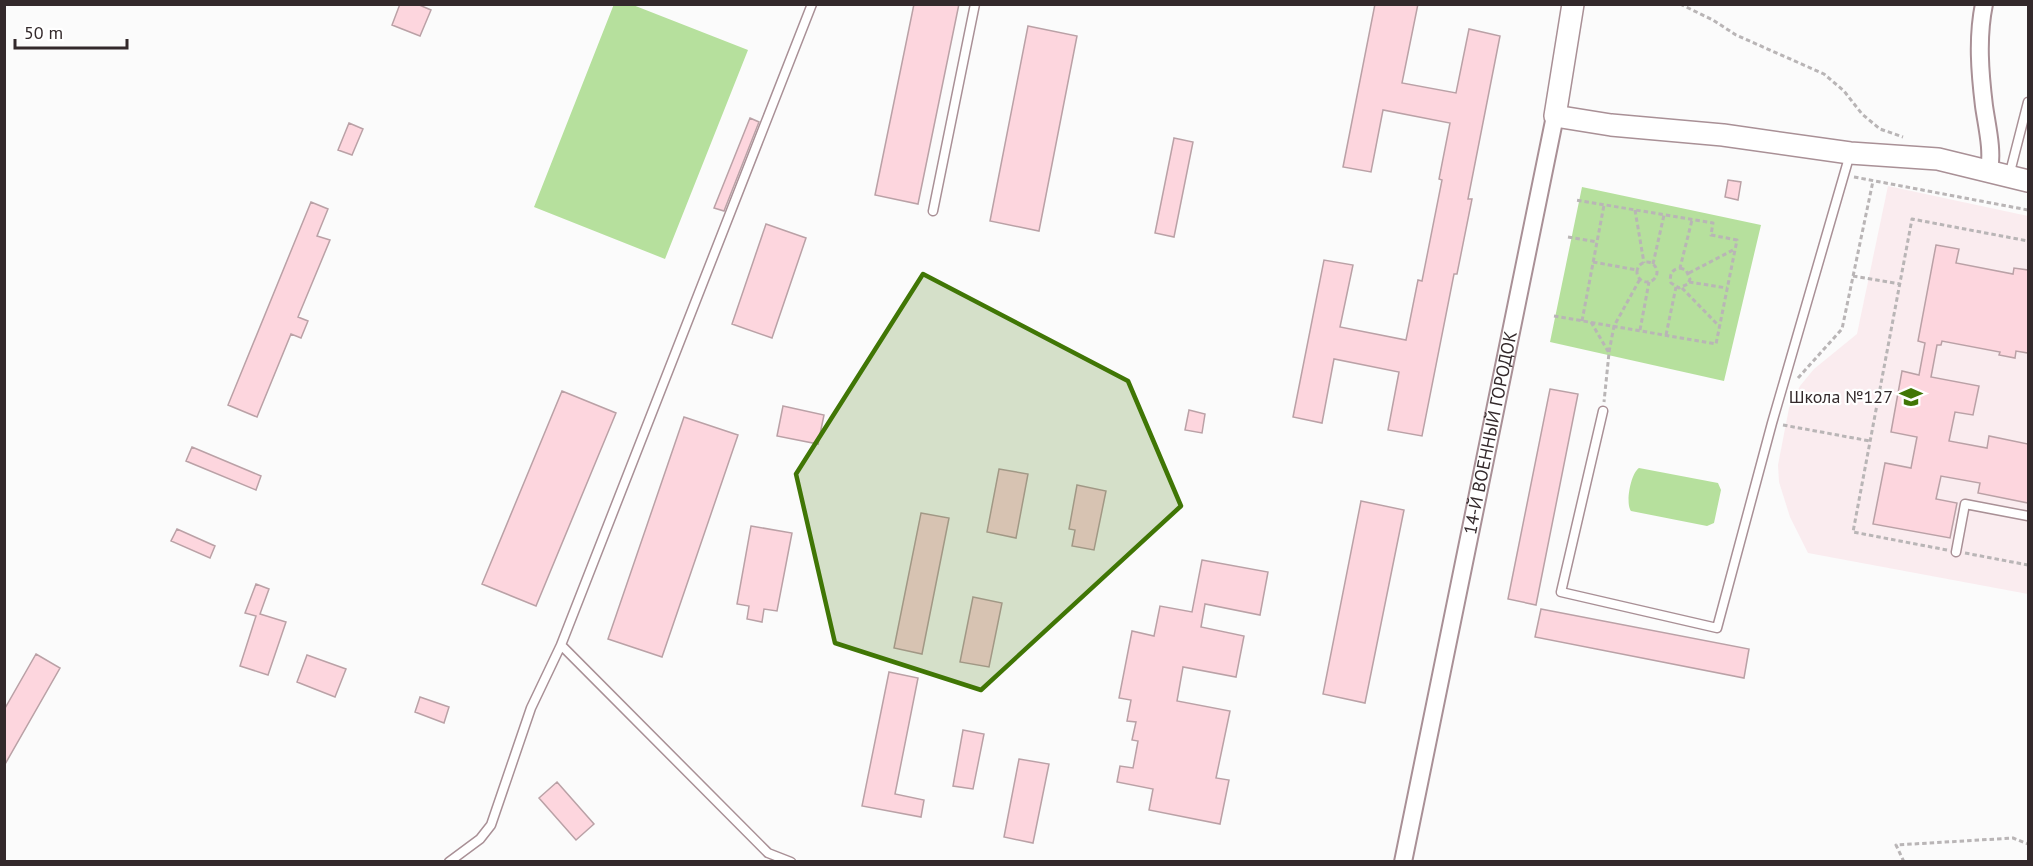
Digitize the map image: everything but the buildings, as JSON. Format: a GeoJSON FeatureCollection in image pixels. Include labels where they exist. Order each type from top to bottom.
{"type":"FeatureCollection","features":[{"type":"Feature","properties":{"kind":"street","name":"14-Й ВОЕННЫЙ ГОРОДОК"},"geometry":{"type":"LineString","coordinates":[[1403,861],[1555,116],[1573,4]]}},
{"type":"Feature","properties":{"kind":"street"},"geometry":{"type":"LineString","coordinates":[[1984,4],[1980,35],[1982,93],[1991,160],[2009,176]]}},
{"type":"Feature","properties":{"kind":"street"},"geometry":{"type":"LineString","coordinates":[[1555,116],[1611,125],[1723,135],[1850,153],[1938,159],[2009,176]]}},
{"type":"Feature","properties":{"kind":"lane"},"geometry":{"type":"LineString","coordinates":[[450,861],[480,839],[491,825],[531,708],[561,645],[812,4]]}},
{"type":"Feature","properties":{"kind":"lane"},"geometry":{"type":"LineString","coordinates":[[933,211],[975,4]]}},
{"type":"Feature","properties":{"kind":"lane"},"geometry":{"type":"LineString","coordinates":[[2009,176],[2028,102]]}},
{"type":"Feature","properties":{"kind":"lane"},"geometry":{"type":"LineString","coordinates":[[1603,411],[1561,592],[1717,628],[1772,423],[1850,153]]}},
{"type":"Feature","properties":{"kind":"lane"},"geometry":{"type":"LineString","coordinates":[[1956,552],[1965,504],[2028,516]]}},
{"type":"Feature","properties":{"kind":"lane"},"geometry":{"type":"LineString","coordinates":[[561,645],[768,853],[791,861]]}},
{"type":"Feature","properties":{"kind":"path"},"geometry":{"type":"LineString","coordinates":[[1680,4],[1713,20],[1736,35],[1824,74],[1845,91],[1862,114],[1880,129],[1907,139]]}},
{"type":"Feature","properties":{"kind":"path"},"geometry":{"type":"LineString","coordinates":[[1844,175],[2028,210]]}},
{"type":"Feature","properties":{"kind":"path"},"geometry":{"type":"LineString","coordinates":[[1797,381],[1842,329],[1873,181]]}},
{"type":"Feature","properties":{"kind":"path"},"geometry":{"type":"LineString","coordinates":[[1554,316],[1716,344],[1737,240],[1711,235],[1713,223],[1576,200]]}},
{"type":"Feature","properties":{"kind":"path"},"geometry":{"type":"LineString","coordinates":[[1582,321],[1605,205]]}},
{"type":"Feature","properties":{"kind":"path"},"geometry":{"type":"LineString","coordinates":[[1635,210],[1644,263]]}},
{"type":"Feature","properties":{"kind":"path"},"geometry":{"type":"LineString","coordinates":[[1640,331],[1649,282],[1657,273],[1653,264],[1664,215]]}},
{"type":"Feature","properties":{"kind":"path"},"geometry":{"type":"LineString","coordinates":[[1680,268],[1692,219]]}},
{"type":"Feature","properties":{"kind":"path"},"geometry":{"type":"LineString","coordinates":[[2028,241],[1912,219],[1853,532],[2028,565]]}},
{"type":"Feature","properties":{"kind":"path"},"geometry":{"type":"LineString","coordinates":[[1568,237],[1597,242]]}},
{"type":"Feature","properties":{"kind":"path"},"geometry":{"type":"LineString","coordinates":[[1689,273],[1735,249]]}},
{"type":"Feature","properties":{"kind":"path"},"geometry":{"type":"LineString","coordinates":[[1593,262],[1637,270]]}},
{"type":"Feature","properties":{"kind":"path"},"geometry":{"type":"LineString","coordinates":[[1644,263],[1653,264]]}},
{"type":"Feature","properties":{"kind":"path"},"geometry":{"type":"LineString","coordinates":[[1637,270],[1644,263]]}},
{"type":"Feature","properties":{"kind":"path"},"geometry":{"type":"LineString","coordinates":[[1689,273],[1680,268],[1674,270],[1670,276],[1671,283],[1682,288],[1720,327]]}},
{"type":"Feature","properties":{"kind":"path"},"geometry":{"type":"LineString","coordinates":[[1603,411],[1614,326],[1640,279],[1637,270]]}},
{"type":"Feature","properties":{"kind":"path"},"geometry":{"type":"LineString","coordinates":[[1682,288],[1689,282],[1689,273]]}},
{"type":"Feature","properties":{"kind":"path"},"geometry":{"type":"LineString","coordinates":[[1853,276],[1900,285]]}},
{"type":"Feature","properties":{"kind":"path"},"geometry":{"type":"LineString","coordinates":[[1640,279],[1649,282]]}},
{"type":"Feature","properties":{"kind":"path"},"geometry":{"type":"LineString","coordinates":[[1689,282],[1727,288]]}},
{"type":"Feature","properties":{"kind":"path"},"geometry":{"type":"LineString","coordinates":[[1666,335],[1676,287]]}},
{"type":"Feature","properties":{"kind":"path"},"geometry":{"type":"LineString","coordinates":[[1591,322],[1609,354]]}},
{"type":"Feature","properties":{"kind":"path"},"geometry":{"type":"LineString","coordinates":[[1772,423],[1870,441]]}},
{"type":"Feature","properties":{"kind":"path"},"geometry":{"type":"LineString","coordinates":[[1904,861],[1896,845],[2013,838],[2028,844]]}},
{"type":"Feature","properties":{"kind":"highlighted area"},"geometry":{"type":"Polygon","coordinates":[[[923,274],[1128,381],[1181,506],[981,690],[835,643],[796,474],[923,274]]]}},
{"type":"Feature","properties":{"kind":"shaded area","name":"Школа №127"},"geometry":{"type":"Polygon","coordinates":[[[1888,186],[2028,216],[2028,594],[1808,553],[1790,517],[1779,482],[1778,465],[1789,408],[1800,386],[1814,369],[1857,334],[1888,186]]]}},
{"type":"Feature","properties":{"kind":"green space"},"geometry":{"type":"Polygon","coordinates":[[[614,4],[633,5],[748,50],[665,259],[534,207],[614,4]]]}},
{"type":"Feature","properties":{"kind":"green space"},"geometry":{"type":"Polygon","coordinates":[[[1582,187],[1761,225],[1724,381],[1550,342],[1582,187]]]}},
{"type":"Feature","properties":{"kind":"green space"},"geometry":{"type":"Polygon","coordinates":[[[1639,468],[1718,483],[1721,490],[1714,523],[1707,526],[1631,511],[1629,507],[1630,488],[1639,468]]]}},
{"type":"Feature","properties":{"kind":"place","name":"Школа №127"},"geometry":{"type":"Point","coordinates":[1911,397]}}]}
